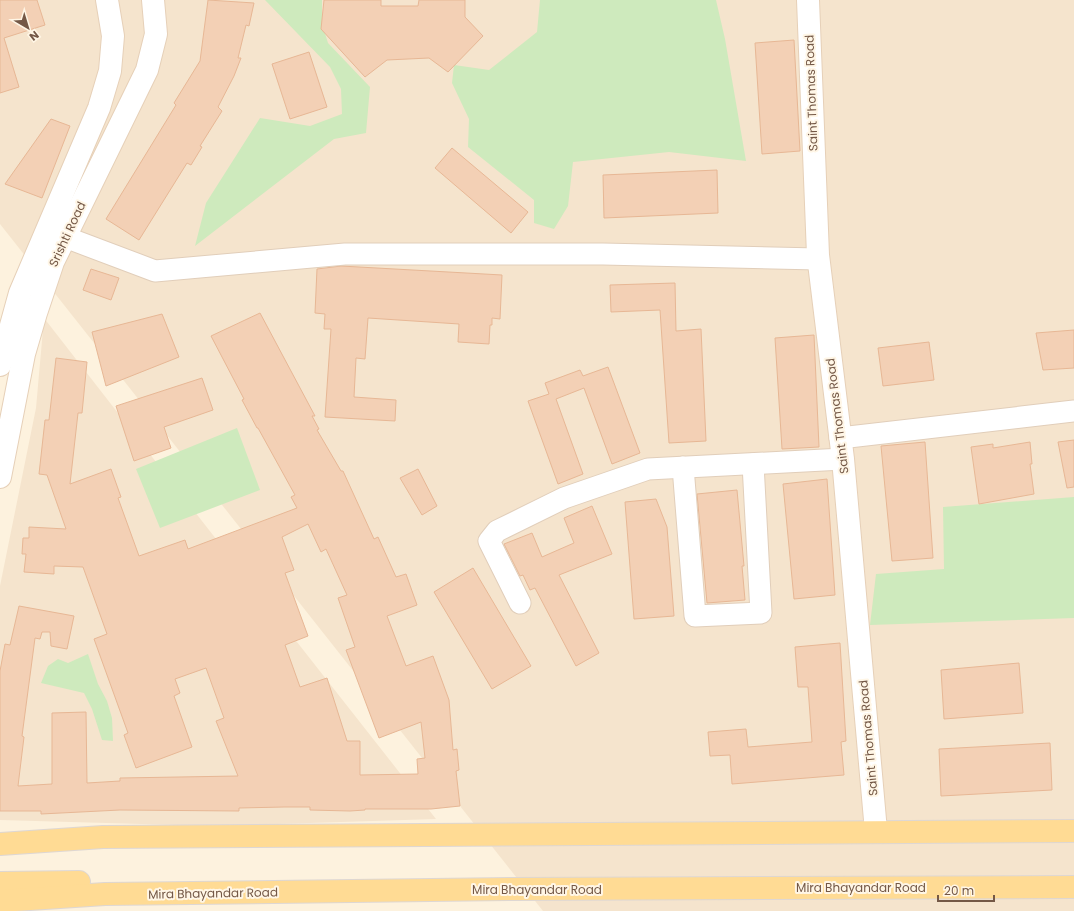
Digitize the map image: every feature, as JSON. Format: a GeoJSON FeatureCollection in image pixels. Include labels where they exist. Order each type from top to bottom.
{"type":"FeatureCollection","features":[{"type":"Feature","properties":{"kind":"main road","name":"Srishti Road"},"geometry":{"type":"LineString","coordinates":[[0,477],[24,354],[27,308],[20,293],[99,108],[110,71],[113,36],[107,0]]}},
{"type":"Feature","properties":{"kind":"main road","name":"Srishti Road"},"geometry":{"type":"LineString","coordinates":[[0,365],[27,308],[53,262],[147,70],[156,34],[153,0]]}},
{"type":"Feature","properties":{"kind":"main road","name":"Saint Thomas Road"},"geometry":{"type":"LineString","coordinates":[[808,0],[818,259],[842,448],[876,831]]}},
{"type":"Feature","properties":{"kind":"main road"},"geometry":{"type":"LineString","coordinates":[[0,844],[103,837],[876,831],[1074,831]]}},
{"type":"Feature","properties":{"kind":"main road"},"geometry":{"type":"LineString","coordinates":[[0,855],[114,850],[670,845],[734,832]]}},
{"type":"Feature","properties":{"kind":"main road"},"geometry":{"type":"LineString","coordinates":[[0,883],[678,875],[735,888]]}},
{"type":"Feature","properties":{"kind":"main road","name":"Mira Bhayandar Road"},"geometry":{"type":"LineString","coordinates":[[0,901],[105,894],[735,888],[1074,887]]}},
{"type":"Feature","properties":{"kind":"street"},"geometry":{"type":"LineString","coordinates":[[65,237],[155,271],[345,254],[603,254],[818,259]]}},
{"type":"Feature","properties":{"kind":"street"},"geometry":{"type":"LineString","coordinates":[[520,603],[489,541],[497,531],[564,498],[648,469],[753,464],[842,448],[1074,411]]}},
{"type":"Feature","properties":{"kind":"street"},"geometry":{"type":"LineString","coordinates":[[683,467],[695,616],[761,613],[753,464]]}},
{"type":"Feature","properties":{"kind":"shaded area"},"geometry":{"type":"Polygon","coordinates":[[[0,0],[1074,0],[1074,911],[543,911],[0,224],[0,0]]]}},
{"type":"Feature","properties":{"kind":"shaded area"},"geometry":{"type":"Polygon","coordinates":[[[44,318],[436,819],[213,826],[0,820],[0,586],[36,408],[44,318]]]}},
{"type":"Feature","properties":{"kind":"green space"},"geometry":{"type":"Polygon","coordinates":[[[265,0],[322,0],[322,24],[328,43],[370,87],[366,133],[334,139],[195,246],[206,203],[260,118],[310,126],[342,114],[341,89],[330,67],[265,0]]]}},
{"type":"Feature","properties":{"kind":"green space"},"geometry":{"type":"Polygon","coordinates":[[[540,0],[716,0],[725,39],[746,161],[669,152],[573,162],[568,206],[554,229],[534,223],[534,200],[468,147],[469,119],[452,83],[454,65],[489,70],[537,32],[540,0]]]}},
{"type":"Feature","properties":{"kind":"green space"},"geometry":{"type":"Polygon","coordinates":[[[237,428],[260,490],[160,528],[136,469],[237,428]]]}},
{"type":"Feature","properties":{"kind":"green space"},"geometry":{"type":"Polygon","coordinates":[[[1074,497],[1074,618],[870,625],[876,574],[944,569],[943,507],[1074,497]]]}},
{"type":"Feature","properties":{"kind":"green space"},"geometry":{"type":"Polygon","coordinates":[[[88,654],[98,684],[107,701],[112,718],[113,741],[102,740],[92,709],[84,693],[41,683],[48,666],[58,659],[68,663],[88,654]]]}},
{"type":"Feature","properties":{"kind":"building"},"geometry":{"type":"Polygon","coordinates":[[[0,0],[37,0],[45,25],[4,38],[19,87],[0,93],[0,0]]]}},
{"type":"Feature","properties":{"kind":"building"},"geometry":{"type":"Polygon","coordinates":[[[208,0],[254,3],[249,26],[246,25],[238,58],[241,58],[234,76],[218,107],[222,111],[200,146],[202,147],[191,165],[187,163],[139,240],[106,219],[176,105],[174,103],[200,61],[208,0]]]}},
{"type":"Feature","properties":{"kind":"building"},"geometry":{"type":"Polygon","coordinates":[[[324,0],[381,0],[381,6],[418,6],[419,0],[465,0],[465,17],[483,36],[448,72],[429,58],[387,60],[365,77],[321,29],[324,0]]]}},
{"type":"Feature","properties":{"kind":"building"},"geometry":{"type":"Polygon","coordinates":[[[794,40],[800,151],[762,154],[755,43],[794,40]]]}},
{"type":"Feature","properties":{"kind":"building"},"geometry":{"type":"Polygon","coordinates":[[[309,52],[327,107],[290,119],[272,64],[309,52]]]}},
{"type":"Feature","properties":{"kind":"building"},"geometry":{"type":"Polygon","coordinates":[[[51,119],[70,126],[42,198],[5,184],[51,119]]]}},
{"type":"Feature","properties":{"kind":"building"},"geometry":{"type":"Polygon","coordinates":[[[452,148],[528,212],[511,233],[435,168],[452,148]]]}},
{"type":"Feature","properties":{"kind":"building"},"geometry":{"type":"Polygon","coordinates":[[[717,170],[718,213],[604,218],[603,175],[717,170]]]}},
{"type":"Feature","properties":{"kind":"building"},"geometry":{"type":"Polygon","coordinates":[[[341,266],[502,275],[500,319],[492,318],[489,344],[458,342],[459,324],[368,318],[365,359],[356,358],[354,397],[396,400],[395,421],[325,417],[331,329],[324,329],[325,314],[315,313],[317,269],[341,266]]]}},
{"type":"Feature","properties":{"kind":"building"},"geometry":{"type":"Polygon","coordinates":[[[91,269],[119,278],[111,300],[83,290],[91,269]]]}},
{"type":"Feature","properties":{"kind":"building"},"geometry":{"type":"Polygon","coordinates":[[[675,283],[676,331],[701,329],[706,441],[669,443],[660,310],[611,312],[610,285],[675,283]]]}},
{"type":"Feature","properties":{"kind":"building"},"geometry":{"type":"Polygon","coordinates":[[[260,313],[315,416],[312,416],[319,429],[317,430],[341,471],[343,471],[374,539],[378,537],[396,577],[406,574],[417,605],[387,616],[406,666],[433,656],[449,700],[453,750],[457,749],[459,770],[456,771],[460,806],[431,809],[365,809],[350,811],[310,810],[310,807],[284,807],[239,808],[239,811],[120,810],[41,814],[41,811],[0,811],[0,671],[5,644],[10,645],[19,606],[74,616],[67,649],[51,646],[50,632],[42,632],[40,639],[35,638],[22,736],[24,737],[18,786],[52,784],[52,713],[86,712],[87,783],[120,781],[120,778],[238,776],[216,721],[224,718],[206,668],[175,679],[180,693],[174,696],[192,747],[136,768],[124,735],[128,733],[94,639],[107,634],[83,567],[54,566],[54,574],[24,572],[26,554],[22,554],[23,538],[29,538],[29,527],[66,529],[47,475],[39,474],[45,420],[49,420],[56,358],[87,362],[82,413],[78,413],[70,484],[111,469],[121,497],[118,498],[139,556],[185,540],[188,549],[297,508],[291,497],[295,495],[242,400],[244,399],[211,336],[260,313]],[[308,524],[282,537],[294,570],[285,573],[308,636],[285,645],[300,687],[327,678],[347,741],[360,741],[360,775],[418,774],[417,759],[425,758],[421,722],[379,738],[346,650],[355,647],[338,598],[347,595],[326,549],[321,552],[308,524]]]}},
{"type":"Feature","properties":{"kind":"building"},"geometry":{"type":"Polygon","coordinates":[[[162,314],[179,357],[106,386],[92,332],[162,314]]]}},
{"type":"Feature","properties":{"kind":"building"},"geometry":{"type":"Polygon","coordinates":[[[1074,330],[1074,368],[1043,370],[1036,333],[1074,330]]]}},
{"type":"Feature","properties":{"kind":"building"},"geometry":{"type":"Polygon","coordinates":[[[814,335],[819,447],[782,449],[775,338],[814,335]]]}},
{"type":"Feature","properties":{"kind":"building"},"geometry":{"type":"Polygon","coordinates":[[[929,342],[934,380],[883,386],[878,348],[929,342]]]}},
{"type":"Feature","properties":{"kind":"building"},"geometry":{"type":"Polygon","coordinates":[[[608,367],[640,453],[612,464],[584,388],[556,399],[583,474],[558,484],[528,401],[549,394],[545,383],[580,370],[583,376],[608,367]]]}},
{"type":"Feature","properties":{"kind":"building"},"geometry":{"type":"Polygon","coordinates":[[[202,378],[213,410],[164,427],[171,448],[134,461],[116,406],[202,378]]]}},
{"type":"Feature","properties":{"kind":"building"},"geometry":{"type":"Polygon","coordinates":[[[1074,440],[1074,487],[1067,488],[1058,442],[1074,440]]]}},
{"type":"Feature","properties":{"kind":"building"},"geometry":{"type":"Polygon","coordinates":[[[925,442],[933,558],[892,561],[881,446],[925,442]]]}},
{"type":"Feature","properties":{"kind":"building"},"geometry":{"type":"Polygon","coordinates":[[[1030,442],[1032,464],[1030,464],[1034,494],[979,504],[971,447],[993,444],[993,448],[1030,442]]]}},
{"type":"Feature","properties":{"kind":"building"},"geometry":{"type":"Polygon","coordinates":[[[418,469],[437,506],[422,515],[400,478],[418,469]]]}},
{"type":"Feature","properties":{"kind":"building"},"geometry":{"type":"Polygon","coordinates":[[[827,479],[835,595],[794,599],[783,484],[827,479]]]}},
{"type":"Feature","properties":{"kind":"building"},"geometry":{"type":"Polygon","coordinates":[[[737,490],[744,566],[742,566],[745,600],[707,603],[697,494],[737,490]]]}},
{"type":"Feature","properties":{"kind":"building"},"geometry":{"type":"Polygon","coordinates":[[[656,499],[667,527],[674,616],[634,619],[625,502],[656,499]]]}},
{"type":"Feature","properties":{"kind":"building"},"geometry":{"type":"Polygon","coordinates":[[[592,506],[612,554],[559,575],[599,653],[576,666],[535,588],[530,590],[523,575],[520,576],[504,544],[532,533],[542,557],[574,543],[564,518],[592,506]]]}},
{"type":"Feature","properties":{"kind":"building"},"geometry":{"type":"Polygon","coordinates":[[[473,568],[531,666],[492,689],[434,592],[473,568]]]}},
{"type":"Feature","properties":{"kind":"building"},"geometry":{"type":"Polygon","coordinates":[[[840,643],[846,741],[841,742],[844,775],[732,784],[730,755],[710,756],[708,732],[746,729],[748,747],[812,742],[808,687],[798,687],[795,647],[840,643]]]}},
{"type":"Feature","properties":{"kind":"building"},"geometry":{"type":"Polygon","coordinates":[[[1019,663],[1023,713],[944,719],[941,670],[1019,663]]]}},
{"type":"Feature","properties":{"kind":"building"},"geometry":{"type":"Polygon","coordinates":[[[1050,743],[1052,790],[941,796],[939,749],[1050,743]]]}}]}
